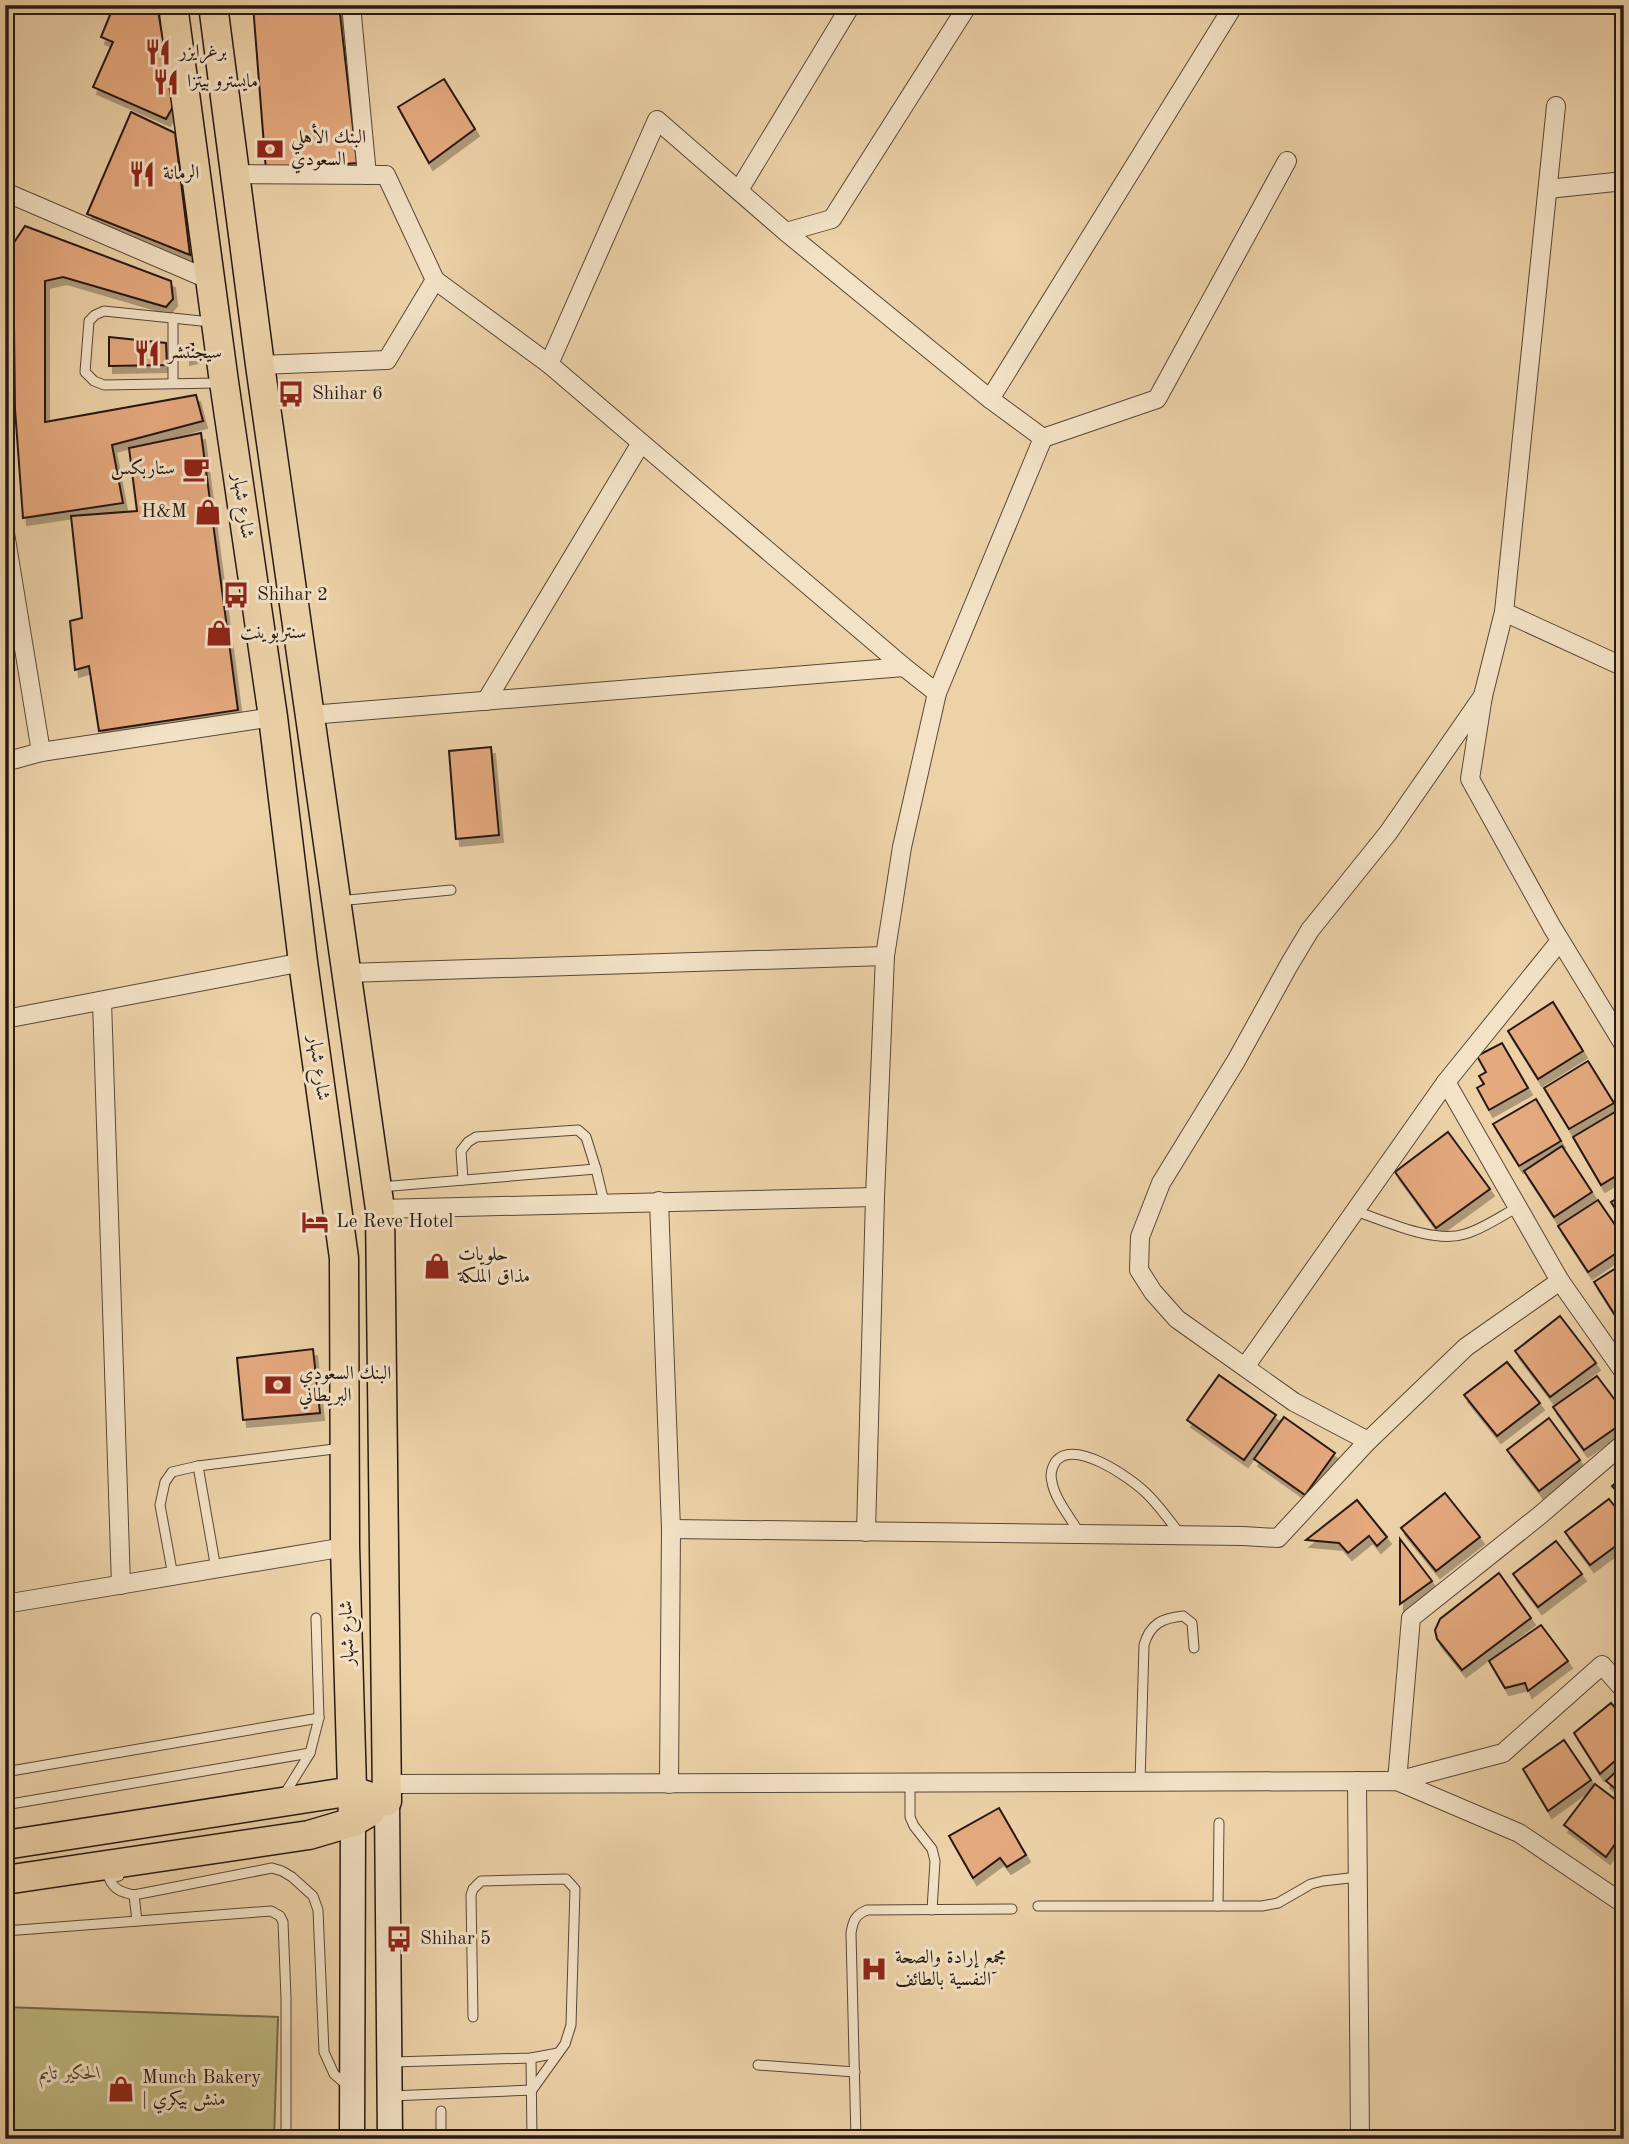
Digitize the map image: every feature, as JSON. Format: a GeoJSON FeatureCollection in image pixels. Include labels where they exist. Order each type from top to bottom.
{"type":"FeatureCollection","features":[{"type":"Feature","properties":{"kind":"main road","name":"شارع شهار"},"geometry":{"type":"LineString","coordinates":[[173,5],[273,717],[303,962],[344,1258],[345,1548],[353,1822]]}},
{"type":"Feature","properties":{"kind":"main road","name":"شارع شهار"},"geometry":{"type":"LineString","coordinates":[[213,5],[260,365],[379,1198],[387,1793]]}},
{"type":"Feature","properties":{"kind":"main road"},"geometry":{"type":"LineString","coordinates":[[5,1845],[353,1791],[387,1793]]}},
{"type":"Feature","properties":{"kind":"main road"},"geometry":{"type":"LineString","coordinates":[[5,1880],[309,1835],[353,1822],[387,1793]]}},
{"type":"Feature","properties":{"kind":"street"},"geometry":{"type":"LineString","coordinates":[[351,5],[367,175]]}},
{"type":"Feature","properties":{"kind":"street"},"geometry":{"type":"LineString","coordinates":[[739,190],[851,5]]}},
{"type":"Feature","properties":{"kind":"street"},"geometry":{"type":"LineString","coordinates":[[786,232],[832,219],[968,5]]}},
{"type":"Feature","properties":{"kind":"street"},"geometry":{"type":"LineString","coordinates":[[990,400],[1234,5]]}},
{"type":"Feature","properties":{"kind":"street"},"geometry":{"type":"LineString","coordinates":[[1556,106],[1504,612],[1483,696],[1470,779],[1560,941],[1624,1045]]}},
{"type":"Feature","properties":{"kind":"street"},"geometry":{"type":"LineString","coordinates":[[549,364],[657,120],[786,232],[990,400],[1043,438]]}},
{"type":"Feature","properties":{"kind":"street"},"geometry":{"type":"LineString","coordinates":[[866,1532],[885,956],[902,847],[937,693],[1043,438],[1157,399],[1287,161]]}},
{"type":"Feature","properties":{"kind":"street"},"geometry":{"type":"LineString","coordinates":[[235,174],[386,175],[435,280],[549,364],[937,693]]}},
{"type":"Feature","properties":{"kind":"street"},"geometry":{"type":"LineString","coordinates":[[1548,189],[1624,181]]}},
{"type":"Feature","properties":{"kind":"street"},"geometry":{"type":"LineString","coordinates":[[5,192],[210,279]]}},
{"type":"Feature","properties":{"kind":"street"},"geometry":{"type":"LineString","coordinates":[[260,365],[387,360],[435,280]]}},
{"type":"Feature","properties":{"kind":"street"},"geometry":{"type":"LineString","coordinates":[[486,701],[641,443]]}},
{"type":"Feature","properties":{"kind":"street"},"geometry":{"type":"LineString","coordinates":[[5,533],[41,752]]}},
{"type":"Feature","properties":{"kind":"street"},"geometry":{"type":"LineString","coordinates":[[1504,612],[1624,667]]}},
{"type":"Feature","properties":{"kind":"street"},"geometry":{"type":"LineString","coordinates":[[310,715],[904,667]]}},
{"type":"Feature","properties":{"kind":"street"},"geometry":{"type":"LineString","coordinates":[[1368,1441],[1294,1402],[1177,1319],[1153,1292],[1139,1270],[1140,1237],[1161,1183],[1236,1061],[1310,930],[1393,827],[1483,696]]}},
{"type":"Feature","properties":{"kind":"street"},"geometry":{"type":"LineString","coordinates":[[5,762],[41,752],[273,717]]}},
{"type":"Feature","properties":{"kind":"street"},"geometry":{"type":"LineString","coordinates":[[1245,1367],[1446,1082],[1560,941]]}},
{"type":"Feature","properties":{"kind":"street"},"geometry":{"type":"LineString","coordinates":[[347,973],[885,956]]}},
{"type":"Feature","properties":{"kind":"street"},"geometry":{"type":"LineString","coordinates":[[5,1019],[303,962]]}},
{"type":"Feature","properties":{"kind":"street"},"geometry":{"type":"LineString","coordinates":[[102,1000],[121,1585]]}},
{"type":"Feature","properties":{"kind":"street"},"geometry":{"type":"LineString","coordinates":[[1446,1082],[1560,1281],[1624,1372]]}},
{"type":"Feature","properties":{"kind":"street"},"geometry":{"type":"LineString","coordinates":[[379,1198],[604,1202],[875,1196]]}},
{"type":"Feature","properties":{"kind":"street"},"geometry":{"type":"LineString","coordinates":[[659,1200],[671,1529],[668,1784]]}},
{"type":"Feature","properties":{"kind":"street"},"geometry":{"type":"LineString","coordinates":[[671,1529],[1278,1538],[1368,1441],[1466,1347],[1560,1281]]}},
{"type":"Feature","properties":{"kind":"street"},"geometry":{"type":"LineString","coordinates":[[1397,1781],[1411,1618],[1539,1516],[1624,1443]]}},
{"type":"Feature","properties":{"kind":"street"},"geometry":{"type":"LineString","coordinates":[[5,1604],[345,1548]]}},
{"type":"Feature","properties":{"kind":"street"},"geometry":{"type":"LineString","coordinates":[[387,1793],[668,1784],[1397,1781],[1503,1752],[1602,1665],[1624,1690]]}},
{"type":"Feature","properties":{"kind":"street"},"geometry":{"type":"LineString","coordinates":[[1357,1781],[1360,2139]]}},
{"type":"Feature","properties":{"kind":"street"},"geometry":{"type":"LineString","coordinates":[[1397,1781],[1519,1833],[1624,1904]]}},
{"type":"Feature","properties":{"kind":"street","name":"شارع شهار"},"geometry":{"type":"LineString","coordinates":[[387,1793],[390,2139]]}},
{"type":"Feature","properties":{"kind":"street","name":"شارع شهار"},"geometry":{"type":"LineString","coordinates":[[352,2139],[353,1822]]}},
{"type":"Feature","properties":{"kind":"lane"},"geometry":{"type":"LineString","coordinates":[[216,322],[104,311],[94,314],[89,321],[85,372],[94,381],[104,385],[224,382]]}},
{"type":"Feature","properties":{"kind":"lane"},"geometry":{"type":"LineString","coordinates":[[173,318],[173,383]]}},
{"type":"Feature","properties":{"kind":"lane"},"geometry":{"type":"LineString","coordinates":[[337,901],[451,890]]}},
{"type":"Feature","properties":{"kind":"lane"},"geometry":{"type":"LineString","coordinates":[[463,1181],[461,1151],[476,1137],[578,1130],[586,1137],[604,1202]]}},
{"type":"Feature","properties":{"kind":"lane"},"geometry":{"type":"LineString","coordinates":[[379,1198],[463,1181],[596,1169]]}},
{"type":"Feature","properties":{"kind":"lane"},"geometry":{"type":"LineString","coordinates":[[1355,1211],[1415,1231],[1446,1238],[1466,1234],[1518,1207]]}},
{"type":"Feature","properties":{"kind":"lane"},"geometry":{"type":"LineString","coordinates":[[173,1576],[160,1505],[165,1482],[172,1472],[198,1466],[344,1447]]}},
{"type":"Feature","properties":{"kind":"lane"},"geometry":{"type":"LineString","coordinates":[[1080,1534],[1053,1489],[1051,1478],[1052,1467],[1056,1461],[1071,1453],[1085,1455],[1146,1492],[1181,1535]]}},
{"type":"Feature","properties":{"kind":"lane"},"geometry":{"type":"LineString","coordinates":[[198,1466],[216,1569]]}},
{"type":"Feature","properties":{"kind":"lane"},"geometry":{"type":"LineString","coordinates":[[1140,1782],[1144,1644],[1147,1634],[1159,1621],[1182,1616],[1192,1623],[1194,1648]]}},
{"type":"Feature","properties":{"kind":"lane"},"geometry":{"type":"LineString","coordinates":[[279,1803],[310,1753],[319,1718],[316,1618]]}},
{"type":"Feature","properties":{"kind":"lane"},"geometry":{"type":"LineString","coordinates":[[5,1772],[319,1718]]}},
{"type":"Feature","properties":{"kind":"lane"},"geometry":{"type":"LineString","coordinates":[[5,1805],[310,1753]]}},
{"type":"Feature","properties":{"kind":"lane"},"geometry":{"type":"LineString","coordinates":[[910,1783],[910,1817],[932,1849],[935,1861],[932,1910]]}},
{"type":"Feature","properties":{"kind":"lane"},"geometry":{"type":"LineString","coordinates":[[1218,1906],[1219,1823]]}},
{"type":"Feature","properties":{"kind":"lane"},"geometry":{"type":"LineString","coordinates":[[149,1870],[309,1835]]}},
{"type":"Feature","properties":{"kind":"lane"},"geometry":{"type":"LineString","coordinates":[[136,1872],[109,1878],[119,1892],[134,1895],[272,1868],[292,1877],[313,1896],[318,1910],[324,2052],[334,2074],[353,2090]]}},
{"type":"Feature","properties":{"kind":"lane"},"geometry":{"type":"LineString","coordinates":[[1038,1906],[1262,1906],[1278,1903],[1311,1884],[1358,1877]]}},
{"type":"Feature","properties":{"kind":"lane"},"geometry":{"type":"LineString","coordinates":[[473,2017],[473,1889],[481,1881],[566,1879],[575,1889],[571,2025],[565,2044],[532,2091]]}},
{"type":"Feature","properties":{"kind":"lane"},"geometry":{"type":"LineString","coordinates":[[134,1895],[137,1921]]}},
{"type":"Feature","properties":{"kind":"lane"},"geometry":{"type":"LineString","coordinates":[[856,2139],[851,1933],[853,1922],[859,1914],[867,1910],[1012,1909]]}},
{"type":"Feature","properties":{"kind":"lane"},"geometry":{"type":"LineString","coordinates":[[5,1931],[271,1911],[280,1916],[283,1922],[286,1998],[286,2139]]}},
{"type":"Feature","properties":{"kind":"lane"},"geometry":{"type":"LineString","coordinates":[[390,2063],[531,2058],[558,2053]]}},
{"type":"Feature","properties":{"kind":"lane"},"geometry":{"type":"LineString","coordinates":[[531,2058],[532,2139]]}},
{"type":"Feature","properties":{"kind":"lane"},"geometry":{"type":"LineString","coordinates":[[758,2065],[855,2072]]}},
{"type":"Feature","properties":{"kind":"lane"},"geometry":{"type":"LineString","coordinates":[[391,2096],[532,2091]]}},
{"type":"Feature","properties":{"kind":"lane"},"geometry":{"type":"LineString","coordinates":[[440,2110],[441,2139]]}},
{"type":"Feature","properties":{"kind":"green space","name":"الحكير تايم"},"geometry":{"type":"Polygon","coordinates":[[[5,2007],[278,2017],[274,2139],[5,2139],[5,2007]]]}},
{"type":"Feature","properties":{"kind":"building"},"geometry":{"type":"Polygon","coordinates":[[[114,5],[157,5],[174,105],[166,119],[93,87],[113,42],[101,37],[114,5]]]}},
{"type":"Feature","properties":{"kind":"building"},"geometry":{"type":"Polygon","coordinates":[[[253,5],[339,5],[357,163],[266,171],[253,5]]]}},
{"type":"Feature","properties":{"kind":"building"},"geometry":{"type":"Polygon","coordinates":[[[444,79],[475,129],[429,163],[398,107],[444,79]]]}},
{"type":"Feature","properties":{"kind":"building","name":"الرمانة"},"geometry":{"type":"Polygon","coordinates":[[[131,112],[175,133],[190,255],[87,214],[131,112]]]}},
{"type":"Feature","properties":{"kind":"building"},"geometry":{"type":"Polygon","coordinates":[[[25,226],[171,281],[173,299],[166,307],[63,277],[45,281],[45,422],[196,395],[203,421],[112,445],[123,503],[23,518],[15,409],[13,244],[25,226]]]}},
{"type":"Feature","properties":{"kind":"building"},"geometry":{"type":"Polygon","coordinates":[[[109,337],[166,343],[167,365],[109,366],[109,337]]]}},
{"type":"Feature","properties":{"kind":"building"},"geometry":{"type":"Polygon","coordinates":[[[193,344],[194,356],[186,358],[186,345],[193,344]]]}},
{"type":"Feature","properties":{"kind":"building"},"geometry":{"type":"Polygon","coordinates":[[[201,433],[238,710],[99,731],[89,666],[75,670],[70,621],[82,618],[71,516],[137,511],[129,448],[201,433]]]}},
{"type":"Feature","properties":{"kind":"building"},"geometry":{"type":"Polygon","coordinates":[[[491,747],[499,835],[456,839],[449,751],[491,747]]]}},
{"type":"Feature","properties":{"kind":"building"},"geometry":{"type":"Polygon","coordinates":[[[1553,1002],[1583,1051],[1538,1079],[1508,1031],[1553,1002]]]}},
{"type":"Feature","properties":{"kind":"building"},"geometry":{"type":"Polygon","coordinates":[[[1502,1043],[1528,1088],[1489,1110],[1477,1088],[1484,1084],[1479,1076],[1486,1072],[1477,1056],[1502,1043]]]}},
{"type":"Feature","properties":{"kind":"building"},"geometry":{"type":"Polygon","coordinates":[[[1588,1061],[1614,1103],[1569,1129],[1544,1088],[1588,1061]]]}},
{"type":"Feature","properties":{"kind":"building"},"geometry":{"type":"Polygon","coordinates":[[[1536,1099],[1561,1141],[1519,1166],[1493,1124],[1536,1099]]]}},
{"type":"Feature","properties":{"kind":"building"},"geometry":{"type":"Polygon","coordinates":[[[1615,1112],[1624,1127],[1624,1171],[1601,1185],[1573,1137],[1615,1112]]]}},
{"type":"Feature","properties":{"kind":"building"},"geometry":{"type":"Polygon","coordinates":[[[1448,1132],[1490,1189],[1436,1228],[1395,1172],[1448,1132]]]}},
{"type":"Feature","properties":{"kind":"building"},"geometry":{"type":"Polygon","coordinates":[[[1562,1146],[1592,1192],[1554,1217],[1524,1171],[1562,1146]]]}},
{"type":"Feature","properties":{"kind":"building"},"geometry":{"type":"Polygon","coordinates":[[[1624,1194],[1624,1222],[1611,1202],[1624,1194]]]}},
{"type":"Feature","properties":{"kind":"building"},"geometry":{"type":"Polygon","coordinates":[[[1598,1200],[1624,1238],[1624,1248],[1588,1272],[1558,1226],[1598,1200]]]}},
{"type":"Feature","properties":{"kind":"building"},"geometry":{"type":"Polygon","coordinates":[[[1624,1263],[1624,1317],[1618,1320],[1594,1282],[1624,1263]]]}},
{"type":"Feature","properties":{"kind":"building"},"geometry":{"type":"Polygon","coordinates":[[[1560,1316],[1596,1363],[1550,1397],[1515,1351],[1560,1316]]]}},
{"type":"Feature","properties":{"kind":"building","name":"البنك السعودي البريطاني"},"geometry":{"type":"Polygon","coordinates":[[[313,1349],[320,1413],[243,1420],[237,1358],[313,1349]]]}},
{"type":"Feature","properties":{"kind":"building"},"geometry":{"type":"Polygon","coordinates":[[[1507,1362],[1540,1403],[1497,1436],[1464,1395],[1507,1362]]]}},
{"type":"Feature","properties":{"kind":"building"},"geometry":{"type":"Polygon","coordinates":[[[1219,1375],[1276,1415],[1244,1460],[1187,1420],[1219,1375]]]}},
{"type":"Feature","properties":{"kind":"building"},"geometry":{"type":"Polygon","coordinates":[[[1597,1376],[1624,1412],[1624,1422],[1584,1450],[1553,1407],[1597,1376]]]}},
{"type":"Feature","properties":{"kind":"building"},"geometry":{"type":"Polygon","coordinates":[[[1284,1417],[1335,1453],[1305,1495],[1254,1459],[1284,1417]]]}},
{"type":"Feature","properties":{"kind":"building"},"geometry":{"type":"Polygon","coordinates":[[[1549,1418],[1580,1460],[1539,1491],[1507,1450],[1549,1418]]]}},
{"type":"Feature","properties":{"kind":"building"},"geometry":{"type":"Polygon","coordinates":[[[1624,1476],[1624,1499],[1612,1486],[1624,1476]]]}},
{"type":"Feature","properties":{"kind":"building"},"geometry":{"type":"Polygon","coordinates":[[[1445,1493],[1480,1537],[1436,1571],[1401,1528],[1445,1493]]]}},
{"type":"Feature","properties":{"kind":"building"},"geometry":{"type":"Polygon","coordinates":[[[1609,1499],[1624,1518],[1624,1540],[1590,1565],[1565,1532],[1609,1499]]]}},
{"type":"Feature","properties":{"kind":"building"},"geometry":{"type":"Polygon","coordinates":[[[1357,1500],[1387,1537],[1377,1546],[1369,1536],[1348,1553],[1339,1543],[1306,1540],[1357,1500]]]}},
{"type":"Feature","properties":{"kind":"building"},"geometry":{"type":"Polygon","coordinates":[[[1400,1539],[1432,1581],[1400,1604],[1400,1539]]]}},
{"type":"Feature","properties":{"kind":"building"},"geometry":{"type":"Polygon","coordinates":[[[1556,1541],[1582,1574],[1538,1607],[1513,1574],[1556,1541]]]}},
{"type":"Feature","properties":{"kind":"building"},"geometry":{"type":"Polygon","coordinates":[[[1499,1573],[1531,1618],[1462,1670],[1437,1639],[1435,1630],[1440,1619],[1499,1573]]]}},
{"type":"Feature","properties":{"kind":"building"},"geometry":{"type":"Polygon","coordinates":[[[1541,1625],[1568,1661],[1528,1691],[1525,1683],[1505,1688],[1489,1661],[1541,1625]]]}},
{"type":"Feature","properties":{"kind":"building"},"geometry":{"type":"Polygon","coordinates":[[[1611,1703],[1624,1718],[1624,1753],[1600,1774],[1574,1733],[1611,1703]]]}},
{"type":"Feature","properties":{"kind":"building"},"geometry":{"type":"Polygon","coordinates":[[[1564,1740],[1591,1780],[1548,1811],[1523,1769],[1564,1740]]]}},
{"type":"Feature","properties":{"kind":"building"},"geometry":{"type":"Polygon","coordinates":[[[1624,1764],[1624,1796],[1606,1781],[1624,1764]]]}},
{"type":"Feature","properties":{"kind":"building"},"geometry":{"type":"Polygon","coordinates":[[[1595,1784],[1624,1806],[1624,1831],[1606,1857],[1564,1825],[1595,1784]]]}},
{"type":"Feature","properties":{"kind":"building"},"geometry":{"type":"Polygon","coordinates":[[[999,1808],[1026,1855],[1007,1867],[1000,1858],[973,1878],[949,1836],[999,1808]]]}},
{"type":"Feature","properties":{"kind":"place","name":"برغرايزر"},"geometry":{"type":"Point","coordinates":[158,52]}},
{"type":"Feature","properties":{"kind":"place","name":"مايسترو بيتزا"},"geometry":{"type":"Point","coordinates":[166,82]}},
{"type":"Feature","properties":{"kind":"place","name":"البنك الأهلي السعودي"},"geometry":{"type":"Point","coordinates":[270,149]}},
{"type":"Feature","properties":{"kind":"place","name":"الرمانة"},"geometry":{"type":"Point","coordinates":[142,174]}},
{"type":"Feature","properties":{"kind":"place","name":"سيجنتشر"},"geometry":{"type":"Point","coordinates":[147,353]}},
{"type":"Feature","properties":{"kind":"place","name":"Shihar 6"},"geometry":{"type":"Point","coordinates":[291,394]}},
{"type":"Feature","properties":{"kind":"place","name":"ستاربكس"},"geometry":{"type":"Point","coordinates":[196,469]}},
{"type":"Feature","properties":{"kind":"place","name":"H&M"},"geometry":{"type":"Point","coordinates":[208,512]}},
{"type":"Feature","properties":{"kind":"place","name":"Shihar 2"},"geometry":{"type":"Point","coordinates":[236,595]}},
{"type":"Feature","properties":{"kind":"place","name":"سنتربوينت"},"geometry":{"type":"Point","coordinates":[219,633]}},
{"type":"Feature","properties":{"kind":"place","name":"Le Reve Hotel"},"geometry":{"type":"Point","coordinates":[315,1222]}},
{"type":"Feature","properties":{"kind":"place","name":"حلويات مذاق الملكة"},"geometry":{"type":"Point","coordinates":[437,1266]}},
{"type":"Feature","properties":{"kind":"place","name":"البنك السعودي البريطاني"},"geometry":{"type":"Point","coordinates":[278,1385]}},
{"type":"Feature","properties":{"kind":"place","name":"Shihar 5"},"geometry":{"type":"Point","coordinates":[399,1939]}},
{"type":"Feature","properties":{"kind":"place","name":"مجمع إرادة والصحة النفسية بالطائف"},"geometry":{"type":"Point","coordinates":[874,1969]}},
{"type":"Feature","properties":{"kind":"place","name":"Munch Bakery | منش بيكري"},"geometry":{"type":"Point","coordinates":[121,2089]}}]}
